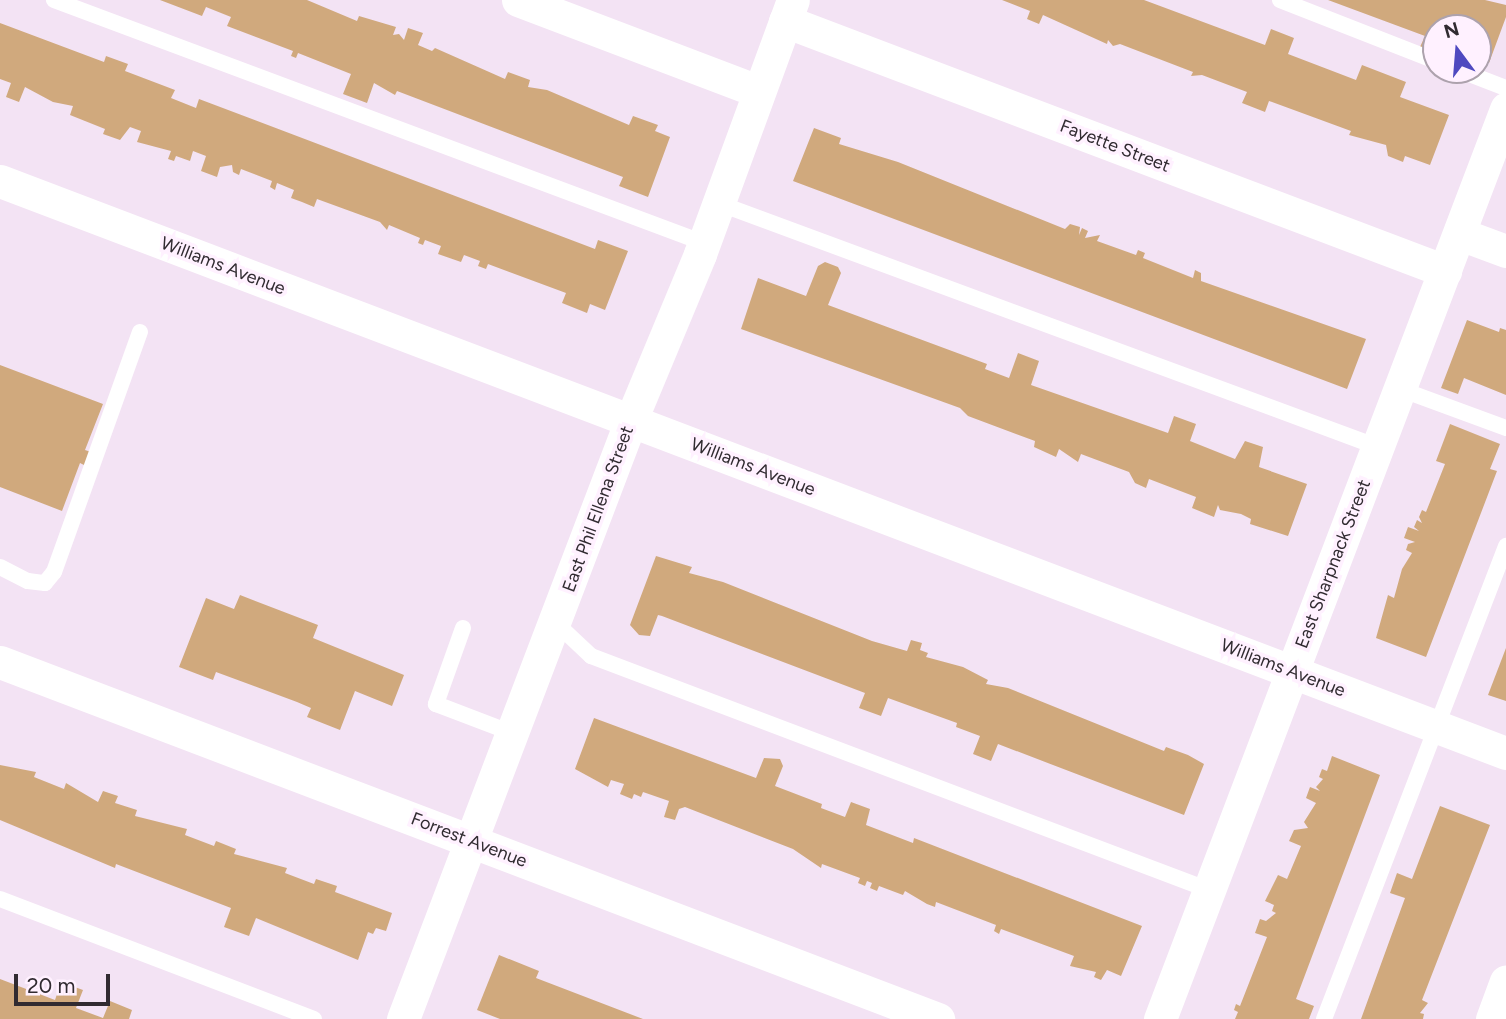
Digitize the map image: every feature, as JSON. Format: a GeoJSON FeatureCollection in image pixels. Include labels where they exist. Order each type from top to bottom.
{"type":"FeatureCollection","features":[{"type":"Feature","properties":{"kind":"street"},"geometry":{"type":"LineString","coordinates":[[518,0],[757,91]]}},
{"type":"Feature","properties":{"kind":"street","name":"East Phil Ellena Street"},"geometry":{"type":"LineString","coordinates":[[403,1019],[556,623],[631,420],[704,243],[757,91],[789,10]]}},
{"type":"Feature","properties":{"kind":"street","name":"Fayette Street"},"geometry":{"type":"LineString","coordinates":[[789,10],[1446,271]]}},
{"type":"Feature","properties":{"kind":"street","name":"East Sharpnack Street"},"geometry":{"type":"LineString","coordinates":[[1160,1019],[1506,109]]}},
{"type":"Feature","properties":{"kind":"street","name":"Williams Avenue"},"geometry":{"type":"LineString","coordinates":[[0,181],[1506,753]]}},
{"type":"Feature","properties":{"kind":"street"},"geometry":{"type":"LineString","coordinates":[[1460,234],[1506,251]]}},
{"type":"Feature","properties":{"kind":"street","name":"Forrest Avenue"},"geometry":{"type":"LineString","coordinates":[[0,662],[938,1019]]}},
{"type":"Feature","properties":{"kind":"street"},"geometry":{"type":"LineString","coordinates":[[1492,1019],[1506,981]]}},
{"type":"Feature","properties":{"kind":"lane"},"geometry":{"type":"LineString","coordinates":[[54,0],[704,243]]}},
{"type":"Feature","properties":{"kind":"lane"},"geometry":{"type":"LineString","coordinates":[[1280,0],[1422,56]]}},
{"type":"Feature","properties":{"kind":"lane"},"geometry":{"type":"LineString","coordinates":[[719,203],[1378,447]]}},
{"type":"Feature","properties":{"kind":"lane"},"geometry":{"type":"LineString","coordinates":[[0,567],[28,581],[45,583],[54,572],[140,332]]}},
{"type":"Feature","properties":{"kind":"lane"},"geometry":{"type":"LineString","coordinates":[[1401,389],[1506,428]]}},
{"type":"Feature","properties":{"kind":"lane"},"geometry":{"type":"LineString","coordinates":[[1324,1019],[1506,546]]}},
{"type":"Feature","properties":{"kind":"lane"},"geometry":{"type":"LineString","coordinates":[[556,623],[591,656],[1209,890]]}},
{"type":"Feature","properties":{"kind":"lane"},"geometry":{"type":"LineString","coordinates":[[463,628],[436,704],[512,733]]}},
{"type":"Feature","properties":{"kind":"lane"},"geometry":{"type":"LineString","coordinates":[[0,899],[314,1019]]}},
{"type":"Feature","properties":{"kind":"building"},"geometry":{"type":"Polygon","coordinates":[[[160,0],[307,0],[357,21],[359,16],[396,27],[393,35],[399,34],[404,40],[408,28],[423,33],[418,45],[432,51],[435,48],[505,79],[508,72],[530,80],[528,87],[547,90],[629,125],[633,116],[658,125],[655,131],[670,137],[648,197],[619,186],[623,177],[397,91],[395,95],[374,83],[367,103],[343,94],[351,74],[298,53],[296,58],[291,56],[293,51],[227,26],[231,17],[206,7],[202,16],[160,0]]]}},
{"type":"Feature","properties":{"kind":"building"},"geometry":{"type":"Polygon","coordinates":[[[1002,0],[1144,0],[1265,45],[1271,29],[1294,38],[1288,54],[1356,80],[1362,65],[1406,82],[1400,97],[1449,115],[1430,165],[1405,156],[1403,162],[1388,156],[1386,145],[1349,135],[1351,131],[1269,101],[1265,112],[1242,103],[1247,92],[1202,75],[1191,76],[1193,72],[1120,44],[1113,46],[1108,40],[1107,44],[1043,15],[1039,24],[1027,19],[1030,11],[1002,0]]]}},
{"type":"Feature","properties":{"kind":"building"},"geometry":{"type":"Polygon","coordinates":[[[1328,0],[1485,0],[1506,5],[1506,17],[1492,55],[1492,14],[1422,14],[1422,35],[1328,0]]]}},
{"type":"Feature","properties":{"kind":"building"},"geometry":{"type":"Polygon","coordinates":[[[0,23],[104,62],[106,56],[128,64],[125,71],[175,90],[171,98],[196,108],[199,99],[595,249],[598,240],[628,251],[605,310],[590,304],[587,313],[562,303],[566,293],[488,264],[486,269],[478,266],[480,261],[464,255],[461,262],[438,254],[441,246],[425,240],[423,245],[418,243],[420,238],[389,225],[387,230],[380,222],[317,199],[314,207],[291,198],[294,190],[277,183],[275,190],[270,187],[272,181],[241,169],[239,175],[233,172],[232,165],[220,167],[217,177],[201,171],[206,156],[193,151],[190,161],[176,156],[174,161],[168,159],[171,151],[137,142],[141,131],[130,127],[120,140],[103,134],[105,129],[70,115],[73,106],[53,102],[25,87],[19,102],[6,97],[11,83],[0,79],[0,23]]]}},
{"type":"Feature","properties":{"kind":"building"},"geometry":{"type":"Polygon","coordinates":[[[814,128],[841,138],[839,144],[898,162],[1065,229],[1070,224],[1080,227],[1079,235],[1082,228],[1088,231],[1085,238],[1100,235],[1097,241],[1136,255],[1138,250],[1145,253],[1143,258],[1193,278],[1195,270],[1201,273],[1201,281],[1366,339],[1347,389],[793,181],[814,128]]]}},
{"type":"Feature","properties":{"kind":"building"},"geometry":{"type":"Polygon","coordinates":[[[825,262],[838,267],[841,273],[828,305],[987,364],[985,369],[1009,378],[1018,353],[1039,361],[1031,385],[1168,433],[1174,416],[1196,424],[1190,441],[1235,459],[1245,441],[1263,447],[1259,467],[1307,484],[1288,536],[1250,524],[1251,519],[1220,510],[1218,505],[1214,517],[1192,508],[1196,497],[1149,479],[1146,488],[1135,483],[1129,472],[1081,454],[1078,462],[1059,449],[1056,457],[1034,447],[1035,441],[968,416],[960,408],[741,329],[758,278],[806,296],[818,266],[825,262]]]}},
{"type":"Feature","properties":{"kind":"building"},"geometry":{"type":"Polygon","coordinates":[[[1467,320],[1499,332],[1500,328],[1506,330],[1506,395],[1464,378],[1458,394],[1441,388],[1467,320]]]}},
{"type":"Feature","properties":{"kind":"building"},"geometry":{"type":"Polygon","coordinates":[[[0,365],[103,404],[85,450],[91,452],[86,466],[80,463],[62,511],[0,487],[0,365]]]}},
{"type":"Feature","properties":{"kind":"building"},"geometry":{"type":"Polygon","coordinates":[[[1450,424],[1500,444],[1490,469],[1497,471],[1426,657],[1376,638],[1388,595],[1394,598],[1402,569],[1412,553],[1406,550],[1408,544],[1415,542],[1404,538],[1408,527],[1419,531],[1414,527],[1417,520],[1422,523],[1419,517],[1422,510],[1426,512],[1445,464],[1436,461],[1450,424]]]}},
{"type":"Feature","properties":{"kind":"building"},"geometry":{"type":"Polygon","coordinates":[[[656,556],[692,567],[689,573],[723,582],[872,641],[907,651],[911,640],[922,643],[920,650],[928,653],[926,657],[963,667],[988,680],[986,684],[1008,688],[1164,751],[1166,747],[1188,755],[1204,764],[1184,815],[998,744],[991,761],[973,754],[980,736],[956,727],[957,723],[888,698],[881,716],[859,708],[865,693],[662,616],[658,615],[650,636],[639,635],[630,625],[656,556]]]}},
{"type":"Feature","properties":{"kind":"building"},"geometry":{"type":"Polygon","coordinates":[[[240,595],[318,625],[313,638],[404,675],[392,706],[355,691],[340,730],[307,717],[311,708],[297,702],[216,672],[213,680],[179,667],[206,598],[234,609],[240,595]]]}},
{"type":"Feature","properties":{"kind":"building"},"geometry":{"type":"Polygon","coordinates":[[[1506,648],[1506,701],[1488,695],[1506,648]]]}},
{"type":"Feature","properties":{"kind":"building"},"geometry":{"type":"Polygon","coordinates":[[[594,718],[756,778],[764,758],[780,759],[783,766],[775,786],[822,804],[821,808],[845,817],[851,802],[870,809],[866,825],[913,843],[914,838],[1142,926],[1121,976],[1107,970],[1101,980],[1094,977],[1096,972],[1070,966],[1074,956],[1001,929],[999,934],[994,931],[996,925],[936,902],[935,907],[905,891],[903,895],[879,886],[877,891],[870,888],[872,883],[867,881],[865,886],[858,883],[860,878],[822,864],[821,868],[793,849],[685,807],[679,809],[675,820],[664,817],[669,801],[643,792],[641,797],[634,794],[632,799],[620,794],[624,784],[611,780],[608,787],[575,769],[594,718]]]}},
{"type":"Feature","properties":{"kind":"building"},"geometry":{"type":"Polygon","coordinates":[[[1332,756],[1380,775],[1296,999],[1314,1006],[1309,1019],[1235,1019],[1238,1012],[1234,1010],[1236,1004],[1240,1006],[1267,937],[1255,933],[1260,919],[1266,921],[1276,913],[1272,911],[1274,905],[1265,901],[1278,875],[1287,879],[1301,846],[1289,841],[1294,830],[1308,828],[1304,822],[1316,803],[1306,798],[1310,787],[1320,791],[1316,787],[1323,779],[1319,777],[1322,769],[1327,771],[1332,756]]]}},
{"type":"Feature","properties":{"kind":"building"},"geometry":{"type":"Polygon","coordinates":[[[0,765],[36,772],[34,777],[64,789],[66,783],[98,802],[103,791],[118,796],[115,803],[137,810],[135,816],[187,829],[185,835],[214,846],[216,841],[236,849],[234,854],[287,868],[285,873],[314,884],[316,879],[337,886],[335,892],[392,913],[386,931],[376,928],[373,934],[368,932],[358,960],[256,918],[249,936],[224,927],[231,908],[116,864],[115,868],[0,820],[0,765]]]}},
{"type":"Feature","properties":{"kind":"building"},"geometry":{"type":"Polygon","coordinates":[[[1440,806],[1490,825],[1422,1000],[1428,1003],[1420,1013],[1424,1014],[1423,1019],[1361,1019],[1405,898],[1390,893],[1397,873],[1412,879],[1440,806]]]}},
{"type":"Feature","properties":{"kind":"building"},"geometry":{"type":"Polygon","coordinates":[[[499,955],[539,971],[536,978],[643,1019],[500,1019],[477,1010],[499,955]]]}},
{"type":"Feature","properties":{"kind":"building"},"geometry":{"type":"Polygon","coordinates":[[[0,979],[55,1000],[61,982],[83,990],[76,1008],[103,1018],[110,1001],[132,1010],[129,1019],[0,1019],[0,979]]]}}]}
